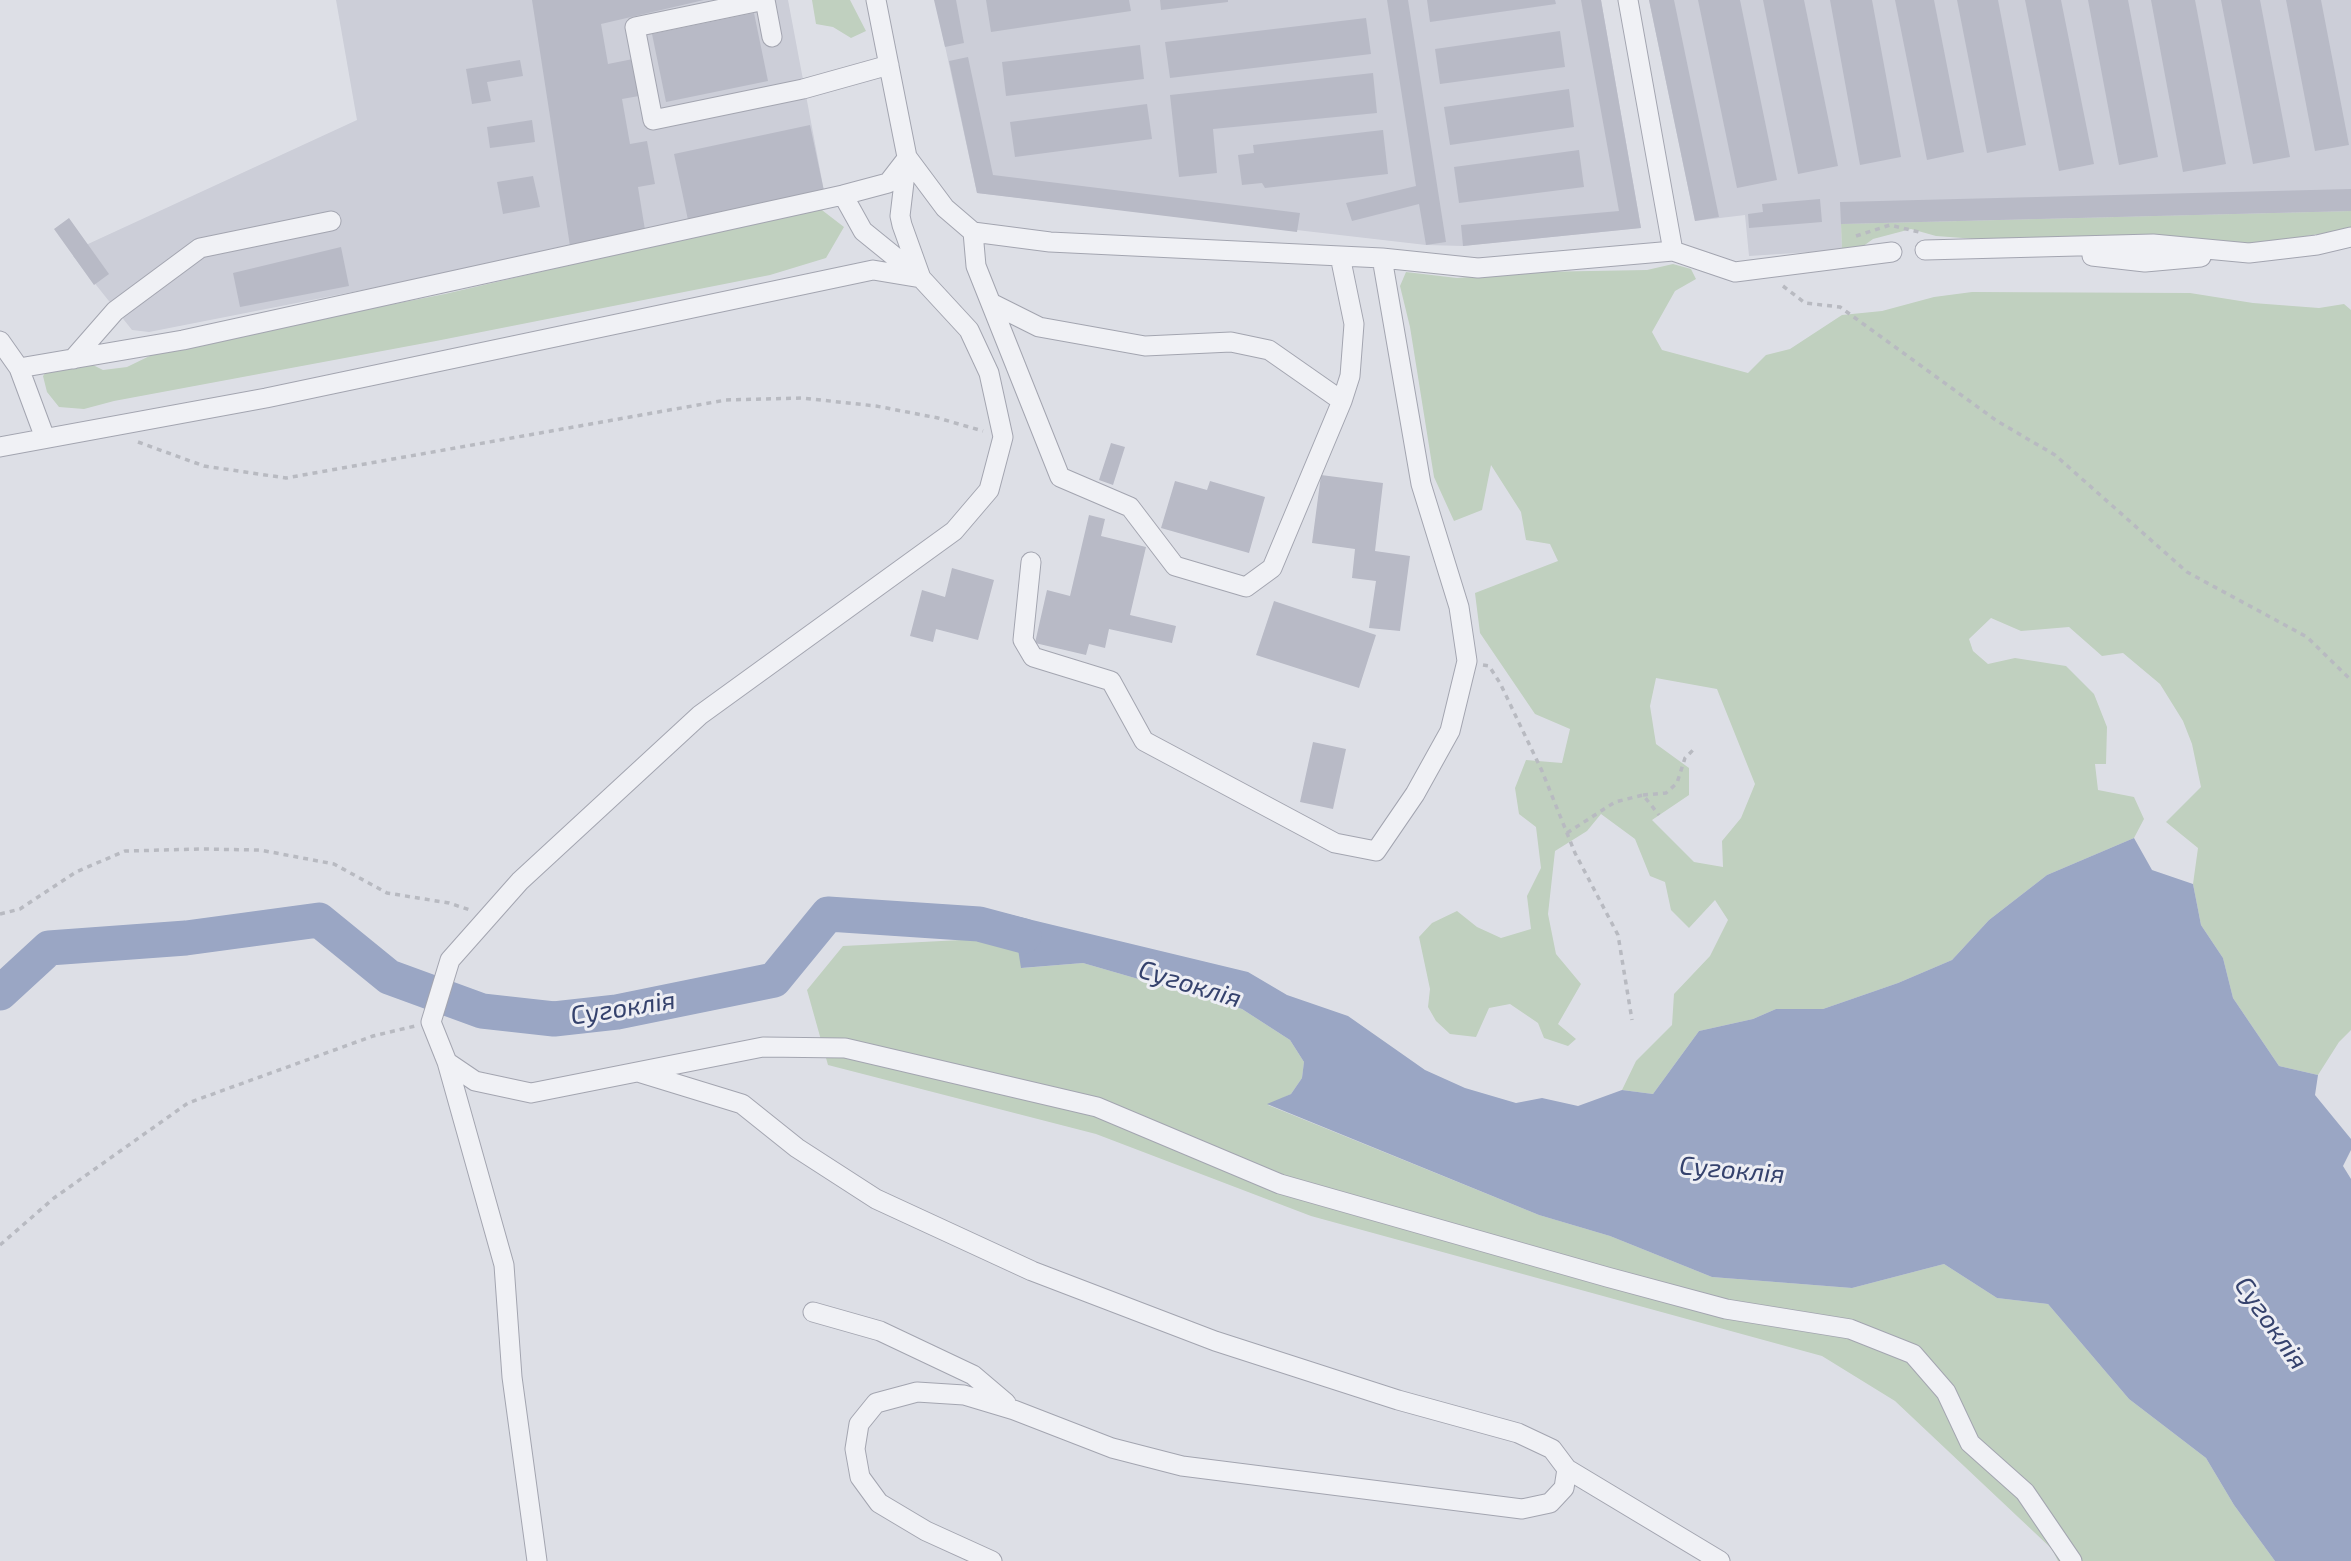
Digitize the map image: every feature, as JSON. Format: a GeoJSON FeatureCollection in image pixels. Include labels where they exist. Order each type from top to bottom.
{"type":"FeatureCollection","features":[{"type":"Feature","properties":{"kind":"street"},"geometry":{"type":"LineString","coordinates":[[772,37],[765,0],[635,27],[653,120],[803,89],[889,65]]}},
{"type":"Feature","properties":{"kind":"street"},"geometry":{"type":"LineString","coordinates":[[876,0],[907,157],[900,216],[921,278]]}},
{"type":"Feature","properties":{"kind":"street"},"geometry":{"type":"LineString","coordinates":[[1628,0],[1674,251]]}},
{"type":"Feature","properties":{"kind":"street"},"geometry":{"type":"LineString","coordinates":[[19,368],[183,340],[364,302],[843,195],[888,183],[907,157]]}},
{"type":"Feature","properties":{"kind":"street"},"geometry":{"type":"LineString","coordinates":[[907,157],[945,208],[973,232],[1050,242],[1382,258],[1478,268],[1674,251],[1735,272],[1892,252]]}},
{"type":"Feature","properties":{"kind":"street"},"geometry":{"type":"LineString","coordinates":[[537,1561],[512,1377],[504,1265],[432,1017],[450,960],[520,881],[700,715],[954,531],[989,490],[1003,436],[989,373],[969,330],[921,278],[863,231],[843,195]]}},
{"type":"Feature","properties":{"kind":"street"},"geometry":{"type":"LineString","coordinates":[[73,359],[116,310],[200,248],[331,221]]}},
{"type":"Feature","properties":{"kind":"street"},"geometry":{"type":"LineString","coordinates":[[973,232],[976,266],[1060,477],[1130,506],[1175,566],[1246,587],[1272,568],[1350,376],[1354,324],[1340,256]]}},
{"type":"Feature","properties":{"kind":"street"},"geometry":{"type":"LineString","coordinates":[[1925,250],[2153,244],[2249,253],[2317,245],[2351,237]]}},
{"type":"Feature","properties":{"kind":"street"},"geometry":{"type":"LineString","coordinates":[[1031,562],[1023,640],[1033,657],[1111,681],[1144,741],[1335,843],[1376,851],[1415,794],[1450,731],[1467,661],[1459,607],[1421,484],[1382,258]]}},
{"type":"Feature","properties":{"kind":"street"},"geometry":{"type":"LineString","coordinates":[[0,447],[266,398],[873,270],[921,278]]}},
{"type":"Feature","properties":{"kind":"street"},"geometry":{"type":"LineString","coordinates":[[991,303],[1039,327],[1145,346],[1231,342],[1269,350],[1342,401]]}},
{"type":"Feature","properties":{"kind":"street"},"geometry":{"type":"LineString","coordinates":[[0,341],[19,368],[45,438]]}},
{"type":"Feature","properties":{"kind":"street"},"geometry":{"type":"LineString","coordinates":[[447,1062],[475,1082],[531,1093],[763,1047],[845,1048],[1097,1107],[1280,1184],[1594,1273],[1726,1309],[1850,1329],[1913,1354],[1946,1392],[1970,1443],[2025,1492],[2072,1561]]}},
{"type":"Feature","properties":{"kind":"street"},"geometry":{"type":"LineString","coordinates":[[636,1072],[742,1104],[797,1147],[876,1199],[1032,1271],[1215,1341],[1398,1399],[1518,1433],[1552,1449],[1567,1469],[1720,1561]]}},
{"type":"Feature","properties":{"kind":"street"},"geometry":{"type":"LineString","coordinates":[[813,1312],[880,1331],[961,1370],[973,1376],[1014,1410]]}},
{"type":"Feature","properties":{"kind":"street"},"geometry":{"type":"LineString","coordinates":[[992,1561],[926,1531],[879,1503],[860,1476],[855,1449],[859,1424],[877,1403],[917,1392],[964,1395],[1014,1410],[1112,1448],[1182,1466],[1522,1509],[1550,1503],[1564,1488],[1567,1469]]}},
{"type":"Feature","properties":{"kind":"path"},"geometry":{"type":"LineString","coordinates":[[1775,283],[1805,303],[1840,307],[1997,421],[2055,455],[2187,572],[2307,637],[2351,680]]}},
{"type":"Feature","properties":{"kind":"path"},"geometry":{"type":"LineString","coordinates":[[100,428],[204,466],[286,478],[726,400],[803,398],[876,406],[938,418],[1003,436]]}},
{"type":"Feature","properties":{"kind":"path"},"geometry":{"type":"LineString","coordinates":[[1467,661],[1489,666],[1500,682],[1542,771],[1567,833],[1618,935],[1632,1020]]}},
{"type":"Feature","properties":{"kind":"path"},"geometry":{"type":"LineString","coordinates":[[1567,833],[1615,802],[1666,793],[1676,783],[1685,758],[1693,750]]}},
{"type":"Feature","properties":{"kind":"path"},"geometry":{"type":"LineString","coordinates":[[1643,795],[1658,816]]}},
{"type":"Feature","properties":{"kind":"path"},"geometry":{"type":"LineString","coordinates":[[0,914],[20,909],[76,872],[125,851],[260,849],[334,864],[387,893],[449,903],[489,916]]}},
{"type":"Feature","properties":{"kind":"path"},"geometry":{"type":"LineString","coordinates":[[0,1245],[54,1198],[188,1103],[373,1035],[432,1017]]}},
{"type":"Feature","properties":{"kind":"shaded area"},"geometry":{"type":"Polygon","coordinates":[[[336,0],[788,0],[824,191],[388,285],[149,332],[132,330],[73,256],[88,244],[357,120],[336,0]]]}},
{"type":"Feature","properties":{"kind":"shaded area"},"geometry":{"type":"Polygon","coordinates":[[[935,0],[1601,0],[1641,228],[1463,246],[1426,245],[977,193],[935,0]]]}},
{"type":"Feature","properties":{"kind":"shaded area"},"geometry":{"type":"Polygon","coordinates":[[[1649,0],[2351,0],[2351,211],[1841,224],[1842,250],[1749,256],[1745,215],[1695,221],[1649,0]]]}},
{"type":"Feature","properties":{"kind":"green space"},"geometry":{"type":"Polygon","coordinates":[[[812,0],[850,0],[866,31],[851,38],[833,27],[816,24],[812,0]]]}},
{"type":"Feature","properties":{"kind":"green space"},"geometry":{"type":"Polygon","coordinates":[[[818,207],[844,227],[826,258],[770,275],[114,401],[84,409],[59,407],[47,392],[43,376],[52,364],[83,360],[103,370],[127,367],[164,349],[445,294],[818,207]]]}},
{"type":"Feature","properties":{"kind":"green space"},"geometry":{"type":"Polygon","coordinates":[[[2351,211],[2351,229],[2249,245],[2003,241],[1936,236],[1911,229],[1873,239],[1862,247],[1842,250],[1841,224],[2351,211]]]}},
{"type":"Feature","properties":{"kind":"green space"},"geometry":{"type":"Polygon","coordinates":[[[1673,264],[1691,269],[1696,279],[1675,291],[1652,332],[1662,350],[1748,373],[1766,355],[1790,349],[1842,315],[1882,311],[1934,297],[1972,292],[2190,293],[2253,303],[2319,308],[2344,304],[2351,310],[2351,1030],[2339,1042],[2318,1075],[2279,1066],[2233,998],[2223,958],[2201,925],[2193,884],[2198,848],[2166,822],[2201,787],[2192,744],[2183,721],[2160,684],[2123,653],[2102,656],[2069,627],[2021,631],[1991,618],[1969,639],[1973,651],[1988,664],[2015,658],[2066,666],[2094,694],[2107,727],[2106,764],[2095,764],[2098,790],[2134,797],[2144,819],[2134,838],[2047,875],[1989,920],[1952,960],[1898,983],[1823,1009],[1776,1009],[1753,1019],[1699,1031],[1653,1094],[1622,1090],[1636,1061],[1672,1025],[1674,994],[1710,956],[1728,920],[1715,900],[1689,928],[1671,910],[1665,882],[1650,876],[1635,839],[1601,814],[1587,831],[1555,851],[1548,914],[1556,954],[1581,984],[1558,1024],[1576,1039],[1568,1046],[1544,1038],[1538,1023],[1510,1004],[1489,1008],[1476,1037],[1450,1034],[1436,1021],[1428,1007],[1430,989],[1419,937],[1432,923],[1457,911],[1477,927],[1501,938],[1531,929],[1527,896],[1541,868],[1536,827],[1519,814],[1515,788],[1526,760],[1562,763],[1570,729],[1535,714],[1480,633],[1475,593],[1558,561],[1550,544],[1526,540],[1521,512],[1491,465],[1482,510],[1454,521],[1434,477],[1410,327],[1400,286],[1406,272],[1457,278],[1534,272],[1647,270],[1673,264]],[[1656,678],[1650,706],[1656,744],[1689,768],[1689,795],[1652,820],[1694,862],[1723,867],[1722,841],[1741,818],[1755,784],[1717,689],[1656,678]]]}},
{"type":"Feature","properties":{"kind":"green space"},"geometry":{"type":"Polygon","coordinates":[[[981,939],[1017,943],[1022,968],[1083,963],[1242,1009],[1290,1040],[1304,1062],[1302,1078],[1291,1094],[1268,1105],[1539,1215],[1610,1236],[1712,1277],[1852,1288],[1944,1264],[1997,1298],[2048,1304],[2129,1399],[2206,1458],[2234,1505],[2275,1561],[2058,1561],[2052,1549],[1895,1401],[1822,1356],[1311,1216],[1096,1134],[828,1065],[807,990],[843,946],[981,939]]]}},
{"type":"Feature","properties":{"kind":"water"},"geometry":{"type":"Polygon","coordinates":[[[2134,838],[2152,870],[2193,884],[2201,925],[2223,958],[2233,998],[2279,1066],[2318,1075],[2315,1095],[2351,1139],[2351,1150],[2343,1166],[2351,1179],[2351,1561],[2275,1561],[2234,1505],[2206,1458],[2129,1399],[2048,1304],[1997,1298],[1944,1264],[1852,1288],[1712,1277],[1610,1236],[1539,1215],[1267,1104],[1291,1094],[1302,1078],[1304,1062],[1290,1040],[1242,1009],[1083,963],[1021,968],[1017,943],[981,939],[979,924],[999,912],[1248,972],[1287,995],[1348,1016],[1425,1070],[1465,1088],[1516,1103],[1542,1098],[1578,1106],[1622,1090],[1653,1094],[1699,1031],[1753,1019],[1776,1009],[1823,1009],[1898,983],[1952,960],[1989,920],[2047,875],[2134,838]]]}},
{"type":"Feature","properties":{"kind":"building"},"geometry":{"type":"Polygon","coordinates":[[[532,0],[704,0],[601,24],[608,64],[633,59],[639,96],[622,99],[630,144],[647,141],[655,184],[638,187],[645,230],[570,246],[532,0]]]}},
{"type":"Feature","properties":{"kind":"building"},"geometry":{"type":"Polygon","coordinates":[[[934,0],[956,0],[964,43],[945,47],[934,0]]]}},
{"type":"Feature","properties":{"kind":"building"},"geometry":{"type":"Polygon","coordinates":[[[986,0],[1129,0],[1131,11],[991,32],[986,0]]]}},
{"type":"Feature","properties":{"kind":"building"},"geometry":{"type":"Polygon","coordinates":[[[1160,0],[1228,0],[1228,2],[1161,10],[1160,0]]]}},
{"type":"Feature","properties":{"kind":"building"},"geometry":{"type":"Polygon","coordinates":[[[1387,0],[1408,0],[1446,242],[1426,245],[1419,204],[1352,221],[1346,203],[1416,186],[1387,0]]]}},
{"type":"Feature","properties":{"kind":"building"},"geometry":{"type":"Polygon","coordinates":[[[1427,0],[1555,0],[1556,4],[1430,22],[1427,0]]]}},
{"type":"Feature","properties":{"kind":"building"},"geometry":{"type":"Polygon","coordinates":[[[1581,0],[1601,0],[1641,228],[1463,246],[1461,225],[1619,211],[1581,0]]]}},
{"type":"Feature","properties":{"kind":"building"},"geometry":{"type":"Polygon","coordinates":[[[1649,0],[1674,0],[1719,217],[1695,221],[1649,0]]]}},
{"type":"Feature","properties":{"kind":"building"},"geometry":{"type":"Polygon","coordinates":[[[1698,0],[1740,0],[1777,180],[1737,188],[1698,0]]]}},
{"type":"Feature","properties":{"kind":"building"},"geometry":{"type":"Polygon","coordinates":[[[1763,0],[1804,0],[1838,166],[1798,174],[1763,0]]]}},
{"type":"Feature","properties":{"kind":"building"},"geometry":{"type":"Polygon","coordinates":[[[1830,0],[1872,0],[1901,157],[1860,165],[1830,0]]]}},
{"type":"Feature","properties":{"kind":"building"},"geometry":{"type":"Polygon","coordinates":[[[1895,0],[1934,0],[1964,152],[1927,160],[1895,0]]]}},
{"type":"Feature","properties":{"kind":"building"},"geometry":{"type":"Polygon","coordinates":[[[1957,0],[1998,0],[2026,145],[1987,153],[1957,0]]]}},
{"type":"Feature","properties":{"kind":"building"},"geometry":{"type":"Polygon","coordinates":[[[2025,0],[2061,0],[2094,164],[2059,171],[2025,0]]]}},
{"type":"Feature","properties":{"kind":"building"},"geometry":{"type":"Polygon","coordinates":[[[2088,0],[2128,0],[2158,157],[2119,165],[2088,0]]]}},
{"type":"Feature","properties":{"kind":"building"},"geometry":{"type":"Polygon","coordinates":[[[2151,0],[2195,0],[2226,164],[2183,172],[2151,0]]]}},
{"type":"Feature","properties":{"kind":"building"},"geometry":{"type":"Polygon","coordinates":[[[2221,0],[2260,0],[2290,157],[2253,164],[2221,0]]]}},
{"type":"Feature","properties":{"kind":"building"},"geometry":{"type":"Polygon","coordinates":[[[2286,0],[2321,0],[2349,145],[2315,151],[2286,0]]]}},
{"type":"Feature","properties":{"kind":"building"},"geometry":{"type":"Polygon","coordinates":[[[754,13],[768,81],[666,102],[652,34],[754,13]]]}},
{"type":"Feature","properties":{"kind":"building"},"geometry":{"type":"Polygon","coordinates":[[[1366,18],[1371,54],[1170,78],[1165,42],[1366,18]]]}},
{"type":"Feature","properties":{"kind":"building"},"geometry":{"type":"Polygon","coordinates":[[[1560,31],[1565,67],[1440,84],[1435,49],[1560,31]]]}},
{"type":"Feature","properties":{"kind":"building"},"geometry":{"type":"Polygon","coordinates":[[[1140,45],[1144,79],[1006,96],[1002,62],[1140,45]]]}},
{"type":"Feature","properties":{"kind":"building"},"geometry":{"type":"Polygon","coordinates":[[[968,57],[993,175],[1300,213],[1297,232],[977,193],[949,61],[968,57]]]}},
{"type":"Feature","properties":{"kind":"building"},"geometry":{"type":"Polygon","coordinates":[[[520,60],[523,76],[487,82],[491,101],[472,104],[466,69],[520,60]]]}},
{"type":"Feature","properties":{"kind":"building"},"geometry":{"type":"Polygon","coordinates":[[[1373,73],[1377,113],[1213,129],[1217,173],[1179,177],[1170,95],[1373,73]]]}},
{"type":"Feature","properties":{"kind":"building"},"geometry":{"type":"Polygon","coordinates":[[[1569,89],[1574,127],[1450,145],[1444,107],[1569,89]]]}},
{"type":"Feature","properties":{"kind":"building"},"geometry":{"type":"Polygon","coordinates":[[[1147,104],[1152,139],[1015,157],[1010,122],[1147,104]]]}},
{"type":"Feature","properties":{"kind":"building"},"geometry":{"type":"Polygon","coordinates":[[[532,120],[535,142],[490,148],[487,127],[532,120]]]}},
{"type":"Feature","properties":{"kind":"building"},"geometry":{"type":"Polygon","coordinates":[[[810,125],[824,191],[688,220],[674,154],[810,125]]]}},
{"type":"Feature","properties":{"kind":"building"},"geometry":{"type":"Polygon","coordinates":[[[1383,130],[1388,174],[1265,188],[1262,183],[1242,185],[1238,155],[1254,153],[1253,145],[1383,130]]]}},
{"type":"Feature","properties":{"kind":"building"},"geometry":{"type":"Polygon","coordinates":[[[1579,150],[1584,187],[1459,203],[1454,167],[1579,150]]]}},
{"type":"Feature","properties":{"kind":"building"},"geometry":{"type":"Polygon","coordinates":[[[533,176],[540,207],[503,214],[497,182],[533,176]]]}},
{"type":"Feature","properties":{"kind":"building"},"geometry":{"type":"Polygon","coordinates":[[[2351,189],[2351,211],[1841,224],[1840,202],[2351,189]]]}},
{"type":"Feature","properties":{"kind":"building"},"geometry":{"type":"Polygon","coordinates":[[[1820,199],[1822,222],[1749,228],[1748,214],[1763,212],[1762,204],[1820,199]]]}},
{"type":"Feature","properties":{"kind":"building"},"geometry":{"type":"Polygon","coordinates":[[[69,218],[109,274],[94,285],[54,229],[69,218]]]}},
{"type":"Feature","properties":{"kind":"building"},"geometry":{"type":"Polygon","coordinates":[[[341,247],[349,286],[240,307],[233,273],[341,247]]]}},
{"type":"Feature","properties":{"kind":"building"},"geometry":{"type":"Polygon","coordinates":[[[1111,443],[1125,447],[1113,485],[1099,480],[1111,443]]]}},
{"type":"Feature","properties":{"kind":"building"},"geometry":{"type":"Polygon","coordinates":[[[1321,475],[1383,483],[1375,551],[1410,556],[1400,631],[1369,628],[1376,581],[1352,578],[1355,549],[1312,543],[1321,475]]]}},
{"type":"Feature","properties":{"kind":"building"},"geometry":{"type":"Polygon","coordinates":[[[1175,481],[1207,490],[1210,481],[1265,497],[1249,553],[1161,528],[1175,481]]]}},
{"type":"Feature","properties":{"kind":"building"},"geometry":{"type":"Polygon","coordinates":[[[1089,515],[1105,519],[1101,536],[1146,547],[1130,615],[1176,626],[1172,643],[1109,629],[1105,648],[1089,644],[1086,655],[1035,643],[1047,590],[1070,596],[1089,515]]]}},
{"type":"Feature","properties":{"kind":"building"},"geometry":{"type":"Polygon","coordinates":[[[952,568],[994,580],[978,640],[936,629],[933,642],[910,636],[922,590],[945,597],[952,568]]]}},
{"type":"Feature","properties":{"kind":"building"},"geometry":{"type":"Polygon","coordinates":[[[1274,601],[1376,635],[1359,688],[1256,655],[1274,601]]]}},
{"type":"Feature","properties":{"kind":"building"},"geometry":{"type":"Polygon","coordinates":[[[1313,742],[1346,749],[1333,809],[1300,802],[1313,742]]]}},
{"type":"Feature","properties":{"kind":"waterway","name":"Сугоклія"},"geometry":{"type":"LineString","coordinates":[[0,993],[49,948],[186,938],[319,920],[389,977],[482,1011],[554,1019],[617,1012],[774,980],[828,914],[979,924],[1024,936]]}}]}
